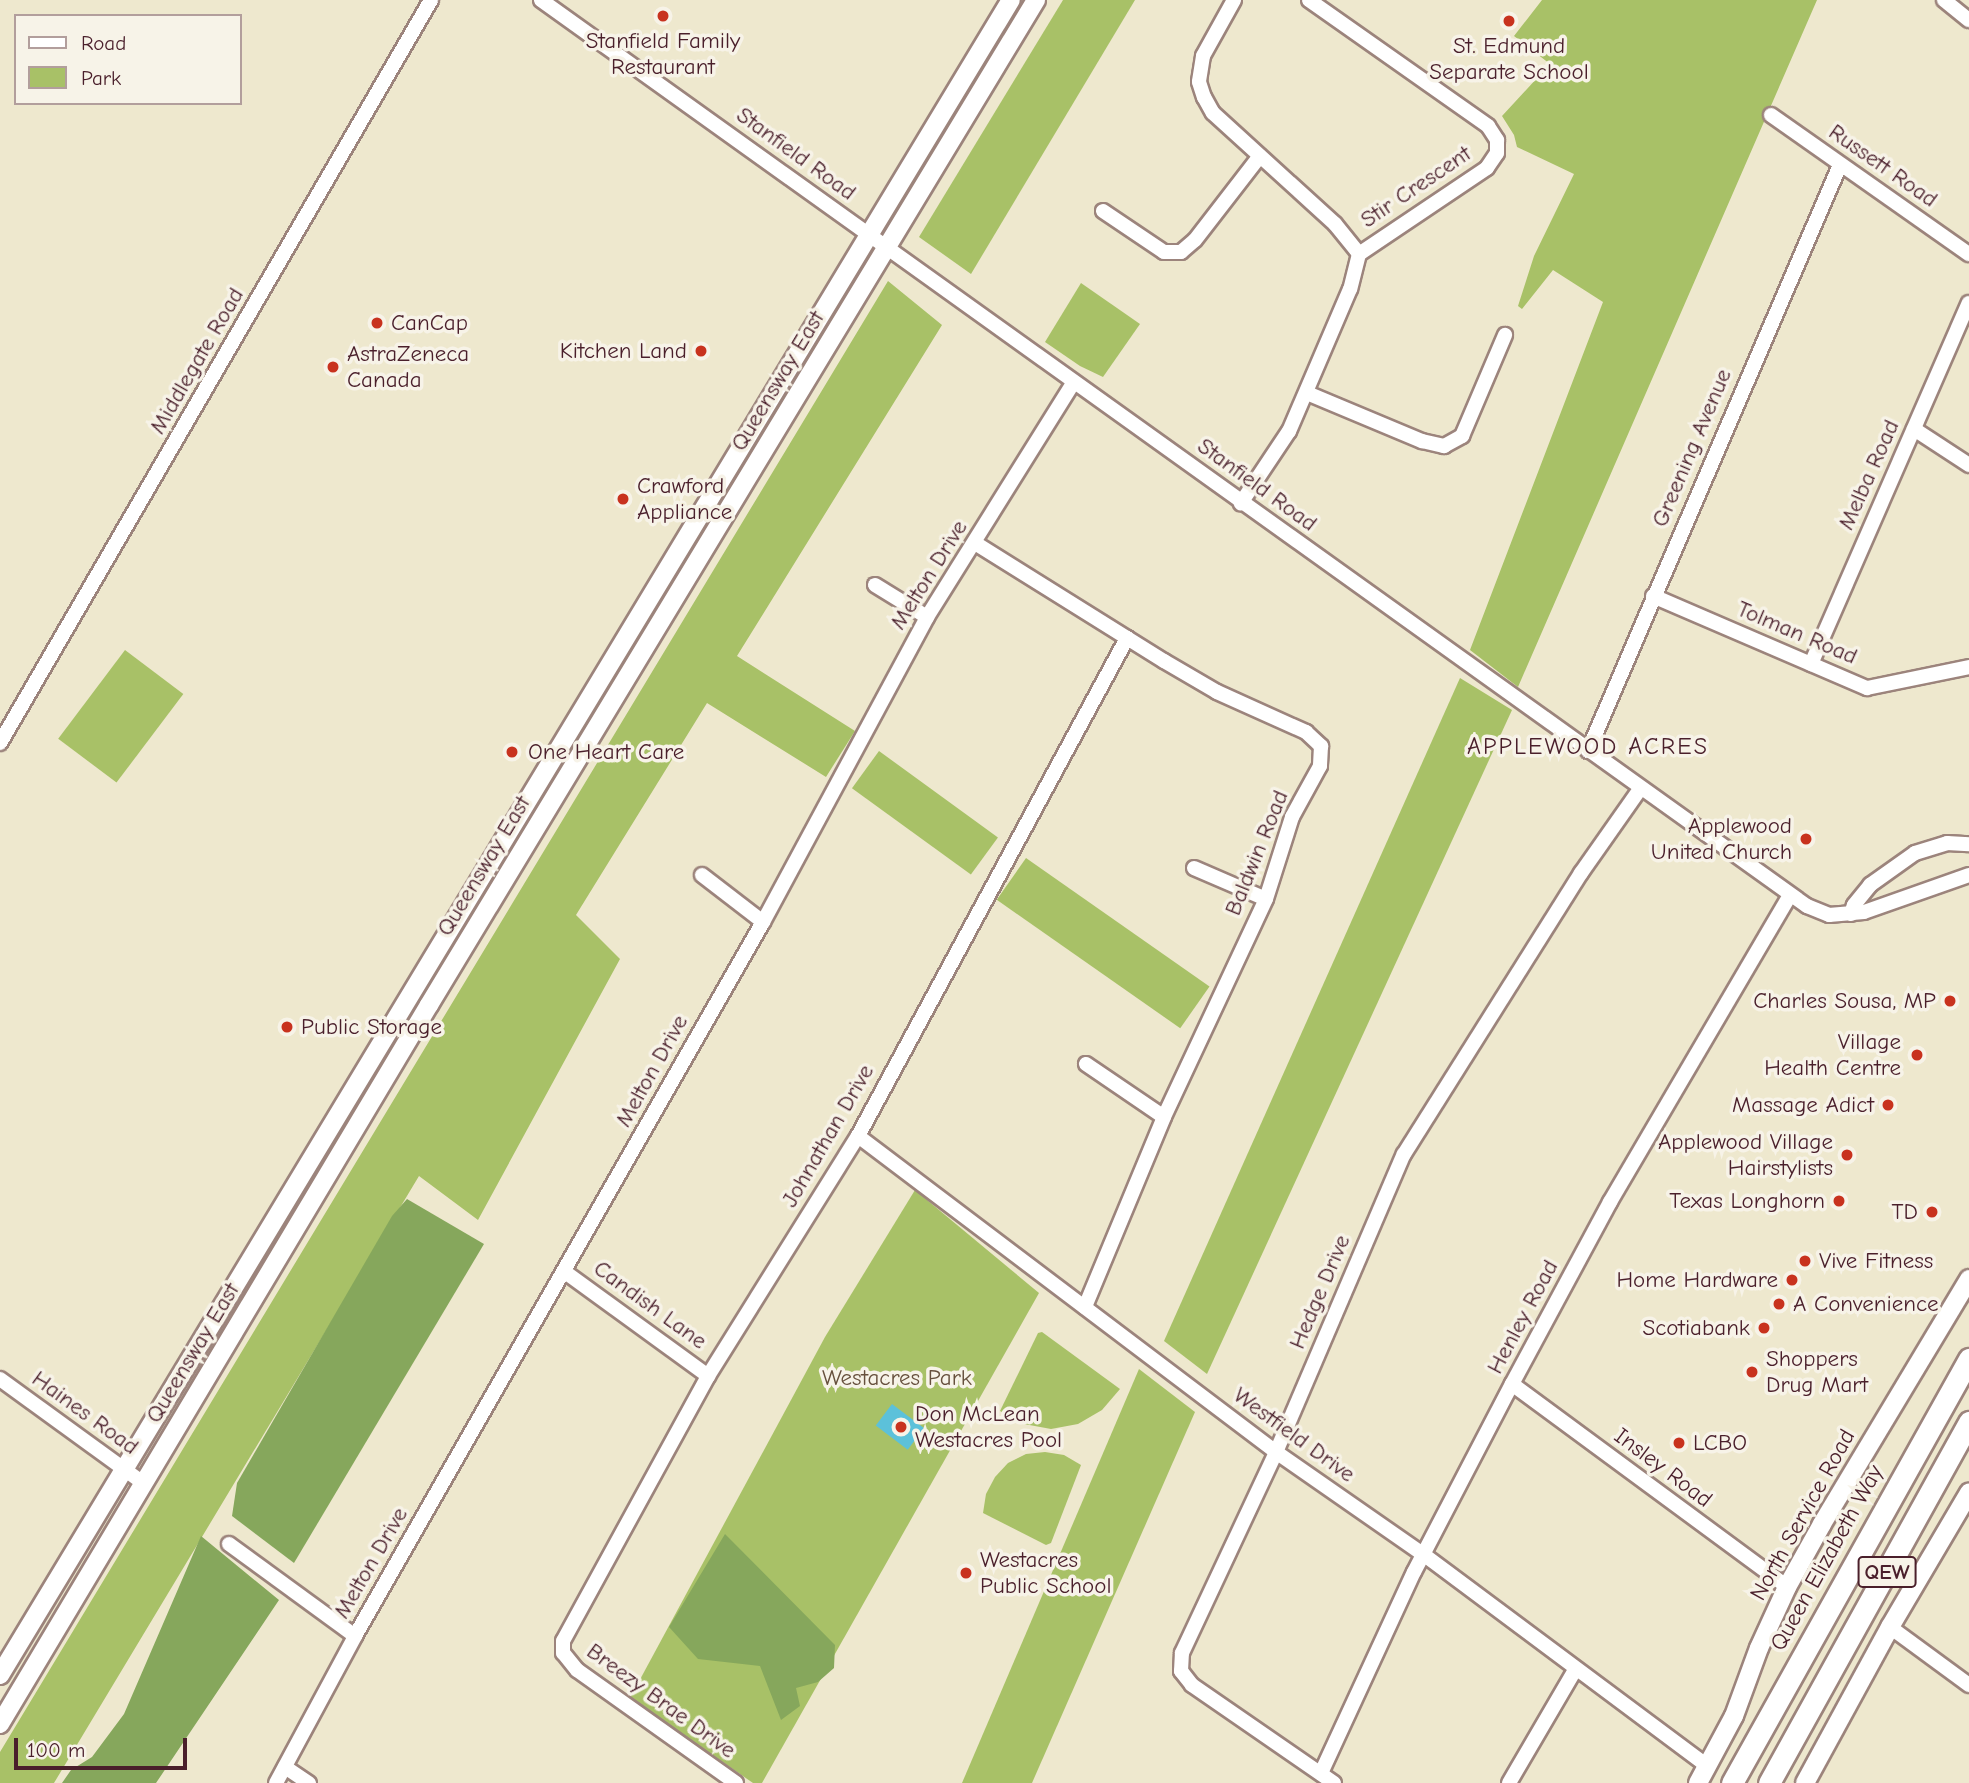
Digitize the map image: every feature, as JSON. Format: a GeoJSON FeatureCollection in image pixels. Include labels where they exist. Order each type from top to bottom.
{"type":"FeatureCollection","features":[{"type":"Feature","properties":{"kind":"highway","name":"Queen Elizabeth Way"},"geometry":{"type":"LineString","coordinates":[[1732,1783],[1969,1360]]}},
{"type":"Feature","properties":{"kind":"highway","name":"QEW"},"geometry":{"type":"LineString","coordinates":[[1769,1783],[1969,1422]]}},
{"type":"Feature","properties":{"kind":"main road","name":"Queensway East"},"geometry":{"type":"LineString","coordinates":[[0,1675],[1011,0]]}},
{"type":"Feature","properties":{"kind":"main road","name":"Queensway East"},"geometry":{"type":"LineString","coordinates":[[0,1724],[1036,0]]}},
{"type":"Feature","properties":{"kind":"main road","name":"North Service Road"},"geometry":{"type":"LineString","coordinates":[[1698,1783],[1734,1716],[1759,1648],[1787,1587],[1969,1279]]}},
{"type":"Feature","properties":{"kind":"main road"},"geometry":{"type":"LineString","coordinates":[[1805,1783],[1890,1627],[1969,1493]]}},
{"type":"Feature","properties":{"kind":"street","name":"Middlegate Road"},"geometry":{"type":"LineString","coordinates":[[0,743],[431,0]]}},
{"type":"Feature","properties":{"kind":"street","name":"Stanfield Road"},"geometry":{"type":"LineString","coordinates":[[541,0],[1790,895],[1819,912],[1851,914],[1880,908],[1969,875]]}},
{"type":"Feature","properties":{"kind":"street"},"geometry":{"type":"LineString","coordinates":[[1234,0],[1203,56],[1199,82],[1213,113],[1335,224],[1359,254],[1350,289],[1289,431],[1241,503]]}},
{"type":"Feature","properties":{"kind":"street","name":"Stir Crescent"},"geometry":{"type":"LineString","coordinates":[[1310,0],[1488,126],[1498,146],[1494,159],[1487,168],[1359,254]]}},
{"type":"Feature","properties":{"kind":"street"},"geometry":{"type":"LineString","coordinates":[[1944,0],[1969,20]]}},
{"type":"Feature","properties":{"kind":"street","name":"Russett Road"},"geometry":{"type":"LineString","coordinates":[[1771,115],[1969,254]]}},
{"type":"Feature","properties":{"kind":"street"},"geometry":{"type":"LineString","coordinates":[[1104,211],[1164,252],[1181,252],[1195,240],[1260,156]]}},
{"type":"Feature","properties":{"kind":"street","name":"Greening Avenue"},"geometry":{"type":"LineString","coordinates":[[1587,751],[1840,164]]}},
{"type":"Feature","properties":{"kind":"street","name":"Melba Road"},"geometry":{"type":"LineString","coordinates":[[1811,664],[1969,303]]}},
{"type":"Feature","properties":{"kind":"street"},"geometry":{"type":"LineString","coordinates":[[1307,393],[1422,441],[1444,446],[1462,436],[1505,335]]}},
{"type":"Feature","properties":{"kind":"street","name":"Melton Drive"},"geometry":{"type":"LineString","coordinates":[[276,1783],[355,1636],[763,922],[927,617],[1073,383]]}},
{"type":"Feature","properties":{"kind":"street"},"geometry":{"type":"LineString","coordinates":[[1914,429],[1969,465]]}},
{"type":"Feature","properties":{"kind":"street","name":"Baldwin Road"},"geometry":{"type":"LineString","coordinates":[[975,542],[1217,692],[1306,732],[1321,746],[1320,766],[1292,817],[1266,899],[1164,1117],[1085,1307]]}},
{"type":"Feature","properties":{"kind":"street"},"geometry":{"type":"LineString","coordinates":[[875,585],[927,617]]}},
{"type":"Feature","properties":{"kind":"street","name":"Tolman Road"},"geometry":{"type":"LineString","coordinates":[[1653,596],[1867,688],[1969,667]]}},
{"type":"Feature","properties":{"kind":"street","name":"Johnathan Drive"},"geometry":{"type":"LineString","coordinates":[[563,1653],[563,1641],[708,1376],[858,1136],[1127,638]]}},
{"type":"Feature","properties":{"kind":"street","name":"Hedge Drive"},"geometry":{"type":"LineString","coordinates":[[1334,1783],[1192,1685],[1181,1671],[1182,1653],[1276,1452],[1404,1154],[1581,873],[1640,789]]}},
{"type":"Feature","properties":{"kind":"street"},"geometry":{"type":"LineString","coordinates":[[1851,914],[1854,905],[1870,885],[1914,853],[1947,843],[1969,844]]}},
{"type":"Feature","properties":{"kind":"street"},"geometry":{"type":"LineString","coordinates":[[1194,869],[1266,899]]}},
{"type":"Feature","properties":{"kind":"street"},"geometry":{"type":"LineString","coordinates":[[702,875],[763,922]]}},
{"type":"Feature","properties":{"kind":"street","name":"Henley Road"},"geometry":{"type":"LineString","coordinates":[[1321,1773],[1423,1554],[1512,1384],[1610,1202],[1790,895]]}},
{"type":"Feature","properties":{"kind":"street"},"geometry":{"type":"LineString","coordinates":[[1086,1064],[1164,1117]]}},
{"type":"Feature","properties":{"kind":"street","name":"Westfield Drive"},"geometry":{"type":"LineString","coordinates":[[858,1136],[1276,1452],[1423,1554],[1707,1766]]}},
{"type":"Feature","properties":{"kind":"street","name":"Candish Lane"},"geometry":{"type":"LineString","coordinates":[[565,1272],[708,1376]]}},
{"type":"Feature","properties":{"kind":"street","name":"Haines Road"},"geometry":{"type":"LineString","coordinates":[[0,1379],[143,1483]]}},
{"type":"Feature","properties":{"kind":"street","name":"Insley Road"},"geometry":{"type":"LineString","coordinates":[[1512,1384],[1787,1587]]}},
{"type":"Feature","properties":{"kind":"street"},"geometry":{"type":"LineString","coordinates":[[229,1544],[355,1636]]}},
{"type":"Feature","properties":{"kind":"street"},"geometry":{"type":"LineString","coordinates":[[1890,1627],[1969,1685]]}},
{"type":"Feature","properties":{"kind":"street","name":"Breezy Brae Drive"},"geometry":{"type":"LineString","coordinates":[[563,1653],[577,1670],[736,1783]]}},
{"type":"Feature","properties":{"kind":"street"},"geometry":{"type":"LineString","coordinates":[[1509,1783],[1575,1670]]}},
{"type":"Feature","properties":{"kind":"street"},"geometry":{"type":"LineString","coordinates":[[285,1767],[309,1783]]}},
{"type":"Feature","properties":{"kind":"green space"},"geometry":{"type":"Polygon","coordinates":[[[1063,0],[1135,0],[971,274],[919,237],[1063,0]]]}},
{"type":"Feature","properties":{"kind":"green space"},"geometry":{"type":"Polygon","coordinates":[[[1542,0],[1817,0],[1518,687],[1470,650],[1603,302],[1553,270],[1522,309],[1518,306],[1534,256],[1574,174],[1517,147],[1514,135],[1502,116],[1550,64],[1514,36],[1542,0]]]}},
{"type":"Feature","properties":{"kind":"green space"},"geometry":{"type":"Polygon","coordinates":[[[888,281],[942,325],[737,656],[855,731],[826,777],[707,703],[576,915],[620,959],[478,1220],[419,1176],[54,1783],[0,1783],[0,1752],[888,281]]]}},
{"type":"Feature","properties":{"kind":"green space"},"geometry":{"type":"Polygon","coordinates":[[[1081,283],[1140,324],[1103,377],[1080,366],[1045,342],[1081,283]]]}},
{"type":"Feature","properties":{"kind":"green space"},"geometry":{"type":"Polygon","coordinates":[[[125,650],[183,694],[116,783],[58,739],[125,650]]]}},
{"type":"Feature","properties":{"kind":"green space"},"geometry":{"type":"Polygon","coordinates":[[[1460,678],[1512,710],[1207,1374],[1164,1341],[1460,678]]]}},
{"type":"Feature","properties":{"kind":"green space"},"geometry":{"type":"Polygon","coordinates":[[[879,751],[998,837],[971,875],[852,788],[879,751]]]}},
{"type":"Feature","properties":{"kind":"green space"},"geometry":{"type":"Polygon","coordinates":[[[1026,858],[1209,986],[1180,1028],[997,900],[1026,858]]]}},
{"type":"Feature","properties":{"kind":"green space","name":"Westacres Park"},"geometry":{"type":"Polygon","coordinates":[[[915,1190],[1039,1293],[762,1783],[753,1783],[630,1698],[825,1337],[915,1190]]]}},
{"type":"Feature","properties":{"kind":"green space"},"geometry":{"type":"Polygon","coordinates":[[[407,1199],[484,1244],[294,1563],[232,1516],[237,1483],[392,1216],[407,1199]]]}},
{"type":"Feature","properties":{"kind":"green space"},"geometry":{"type":"Polygon","coordinates":[[[1042,1332],[1120,1389],[1102,1410],[1078,1424],[1051,1429],[1024,1424],[1000,1411],[1038,1333],[1042,1332]]]}},
{"type":"Feature","properties":{"kind":"green space"},"geometry":{"type":"Polygon","coordinates":[[[1139,1369],[1195,1412],[1032,1783],[962,1783],[1139,1369]]]}},
{"type":"Feature","properties":{"kind":"green space"},"geometry":{"type":"Polygon","coordinates":[[[1045,1452],[1064,1455],[1081,1465],[1051,1543],[1046,1545],[983,1513],[986,1494],[995,1477],[1008,1463],[1026,1454],[1045,1452]]]}},
{"type":"Feature","properties":{"kind":"green space"},"geometry":{"type":"Polygon","coordinates":[[[725,1534],[835,1645],[834,1668],[818,1682],[796,1688],[800,1706],[781,1720],[760,1666],[698,1659],[669,1627],[725,1534]]]}},
{"type":"Feature","properties":{"kind":"green space"},"geometry":{"type":"Polygon","coordinates":[[[201,1536],[279,1600],[156,1783],[62,1783],[71,1770],[92,1757],[124,1714],[201,1536]]]}},
{"type":"Feature","properties":{"kind":"water","name":"Don McLean Westacres Pool"},"geometry":{"type":"Polygon","coordinates":[[[892,1404],[924,1428],[908,1450],[876,1426],[892,1404]]]}},
{"type":"Feature","properties":{"kind":"place","name":"Stanfield Family Restaurant"},"geometry":{"type":"Point","coordinates":[663,16]}},
{"type":"Feature","properties":{"kind":"place","name":"St. Edmund Separate School"},"geometry":{"type":"Point","coordinates":[1509,21]}},
{"type":"Feature","properties":{"kind":"place","name":"CanCap"},"geometry":{"type":"Point","coordinates":[377,323]}},
{"type":"Feature","properties":{"kind":"place","name":"Kitchen Land"},"geometry":{"type":"Point","coordinates":[701,351]}},
{"type":"Feature","properties":{"kind":"place","name":"AstraZeneca Canada"},"geometry":{"type":"Point","coordinates":[333,367]}},
{"type":"Feature","properties":{"kind":"place","name":"Crawford Appliance"},"geometry":{"type":"Point","coordinates":[623,499]}},
{"type":"Feature","properties":{"kind":"place","name":"One Heart Care"},"geometry":{"type":"Point","coordinates":[512,752]}},
{"type":"Feature","properties":{"kind":"place","name":"Applewood United Church"},"geometry":{"type":"Point","coordinates":[1806,839]}},
{"type":"Feature","properties":{"kind":"place","name":"Charles Sousa, MP"},"geometry":{"type":"Point","coordinates":[1950,1001]}},
{"type":"Feature","properties":{"kind":"place","name":"Public Storage"},"geometry":{"type":"Point","coordinates":[287,1027]}},
{"type":"Feature","properties":{"kind":"place","name":"Village Health Centre"},"geometry":{"type":"Point","coordinates":[1917,1055]}},
{"type":"Feature","properties":{"kind":"place","name":"Massage Adict"},"geometry":{"type":"Point","coordinates":[1888,1105]}},
{"type":"Feature","properties":{"kind":"place","name":"Applewood Village Hairstylists"},"geometry":{"type":"Point","coordinates":[1847,1155]}},
{"type":"Feature","properties":{"kind":"place","name":"Texas Longhorn"},"geometry":{"type":"Point","coordinates":[1839,1201]}},
{"type":"Feature","properties":{"kind":"place","name":"TD"},"geometry":{"type":"Point","coordinates":[1932,1212]}},
{"type":"Feature","properties":{"kind":"place","name":"Vive Fitness"},"geometry":{"type":"Point","coordinates":[1805,1261]}},
{"type":"Feature","properties":{"kind":"place","name":"Home Hardware"},"geometry":{"type":"Point","coordinates":[1792,1280]}},
{"type":"Feature","properties":{"kind":"place","name":"A Convenience"},"geometry":{"type":"Point","coordinates":[1779,1304]}},
{"type":"Feature","properties":{"kind":"place","name":"Scotiabank"},"geometry":{"type":"Point","coordinates":[1764,1328]}},
{"type":"Feature","properties":{"kind":"place","name":"Shoppers Drug Mart"},"geometry":{"type":"Point","coordinates":[1752,1372]}},
{"type":"Feature","properties":{"kind":"place","name":"Don McLean Westacres Pool"},"geometry":{"type":"Point","coordinates":[901,1427]}},
{"type":"Feature","properties":{"kind":"place","name":"LCBO"},"geometry":{"type":"Point","coordinates":[1679,1443]}},
{"type":"Feature","properties":{"kind":"place","name":"Westacres Public School"},"geometry":{"type":"Point","coordinates":[966,1573]}},
{"type":"Feature","properties":{"kind":"district","name":"APPLEWOOD ACRES"},"geometry":{"type":"Point","coordinates":[1588,747]}}]}
